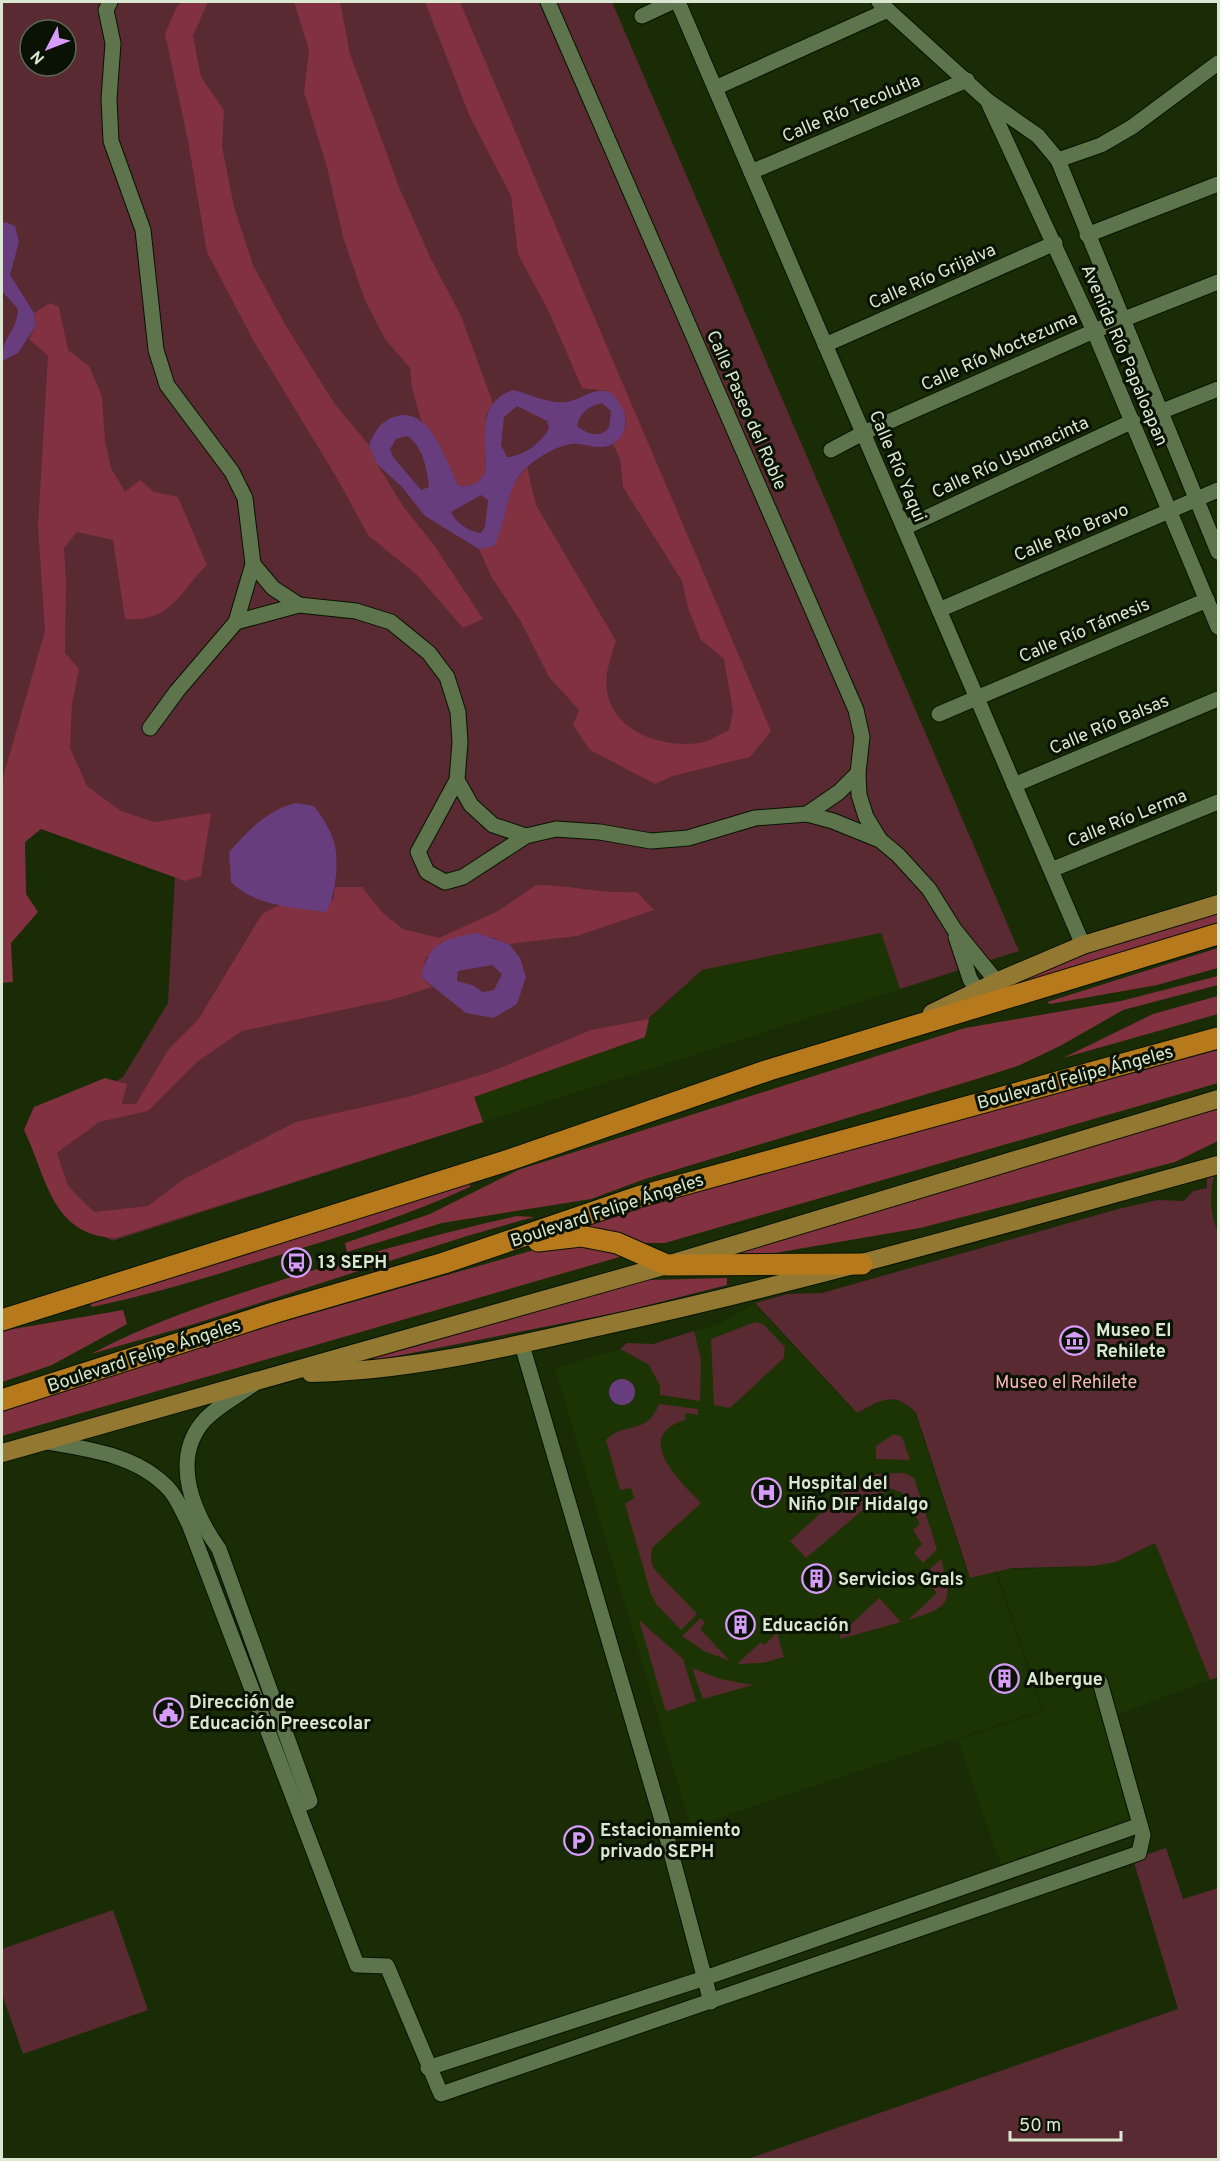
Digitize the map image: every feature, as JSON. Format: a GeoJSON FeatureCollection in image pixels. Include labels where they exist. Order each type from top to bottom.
{"type":"FeatureCollection","features":[{"type":"Feature","properties":{"kind":"highway"},"geometry":{"type":"LineString","coordinates":[[2,1320],[498,1164],[702,1096],[769,1070],[898,1030],[991,994],[1218,934]]}},
{"type":"Feature","properties":{"kind":"highway","name":"Boulevard Felipe Ángeles"},"geometry":{"type":"LineString","coordinates":[[2,1400],[276,1312],[444,1263],[638,1197],[1218,1038]]}},
{"type":"Feature","properties":{"kind":"highway"},"geometry":{"type":"LineString","coordinates":[[444,1263],[470,1261],[549,1238],[581,1236],[617,1243],[667,1265],[862,1264]]}},
{"type":"Feature","properties":{"kind":"main road"},"geometry":{"type":"LineString","coordinates":[[991,994],[1083,945],[1218,904]]}},
{"type":"Feature","properties":{"kind":"main road"},"geometry":{"type":"LineString","coordinates":[[2,1453],[667,1265],[1218,1099]]}},
{"type":"Feature","properties":{"kind":"main road"},"geometry":{"type":"LineString","coordinates":[[285,1374],[350,1373],[491,1353],[740,1296],[1218,1166]]}},
{"type":"Feature","properties":{"kind":"street","name":"Calle Paseo del Roble"},"geometry":{"type":"LineString","coordinates":[[548,2],[856,710],[862,737],[858,772],[859,795],[866,817],[880,840]]}},
{"type":"Feature","properties":{"kind":"street"},"geometry":{"type":"LineString","coordinates":[[642,16],[672,2]]}},
{"type":"Feature","properties":{"kind":"street","name":"Calle Río Yaqui"},"geometry":{"type":"LineString","coordinates":[[678,2],[1083,945]]}},
{"type":"Feature","properties":{"kind":"street"},"geometry":{"type":"LineString","coordinates":[[107,4],[113,43],[109,99],[111,141],[143,230],[156,350],[167,385],[232,472],[245,498],[254,564],[236,622],[177,691],[150,728]]}},
{"type":"Feature","properties":{"kind":"street"},"geometry":{"type":"LineString","coordinates":[[715,88],[884,6]]}},
{"type":"Feature","properties":{"kind":"street","name":"Avenida Río Papaloapan"},"geometry":{"type":"LineString","coordinates":[[884,6],[988,101],[1038,136],[1058,160],[1121,320],[1218,552]]}},
{"type":"Feature","properties":{"kind":"street"},"geometry":{"type":"LineString","coordinates":[[1058,160],[1101,145],[1132,127],[1218,63]]}},
{"type":"Feature","properties":{"kind":"street","name":"Calle Río Tecolutla"},"geometry":{"type":"LineString","coordinates":[[751,172],[967,80]]}},
{"type":"Feature","properties":{"kind":"street","name":"Avenida Río Papaloapan"},"geometry":{"type":"LineString","coordinates":[[988,101],[1094,331],[1218,627]]}},
{"type":"Feature","properties":{"kind":"street"},"geometry":{"type":"LineString","coordinates":[[1087,235],[1218,184]]}},
{"type":"Feature","properties":{"kind":"street","name":"Calle Río Grijalva"},"geometry":{"type":"LineString","coordinates":[[825,345],[1055,243]]}},
{"type":"Feature","properties":{"kind":"street","name":"Calle Río Moctezuma"},"geometry":{"type":"LineString","coordinates":[[831,450],[863,433],[1094,331],[1218,282]]}},
{"type":"Feature","properties":{"kind":"street"},"geometry":{"type":"LineString","coordinates":[[1160,412],[1218,389]]}},
{"type":"Feature","properties":{"kind":"street","name":"Calle Río Usumacinta"},"geometry":{"type":"LineString","coordinates":[[904,528],[1133,421]]}},
{"type":"Feature","properties":{"kind":"street","name":"Calle Río Bravo"},"geometry":{"type":"LineString","coordinates":[[939,610],[1218,490]]}},
{"type":"Feature","properties":{"kind":"street"},"geometry":{"type":"LineString","coordinates":[[254,564],[273,588],[299,605]]}},
{"type":"Feature","properties":{"kind":"street","name":"Calle Río Támesis"},"geometry":{"type":"LineString","coordinates":[[939,714],[1207,600]]}},
{"type":"Feature","properties":{"kind":"street"},"geometry":{"type":"LineString","coordinates":[[236,622],[299,605],[356,610],[391,622],[429,654],[447,677],[458,712],[460,742],[457,780],[418,852],[427,872],[445,882],[463,877],[525,836],[556,829],[600,832],[651,841],[688,838],[755,818],[807,814],[856,828],[880,840],[929,889],[991,994]]}},
{"type":"Feature","properties":{"kind":"street","name":"Calle Río Balsas"},"geometry":{"type":"LineString","coordinates":[[1014,785],[1218,699]]}},
{"type":"Feature","properties":{"kind":"street"},"geometry":{"type":"LineString","coordinates":[[807,814],[839,792],[858,772]]}},
{"type":"Feature","properties":{"kind":"street"},"geometry":{"type":"LineString","coordinates":[[457,780],[471,805],[494,825],[525,836]]}},
{"type":"Feature","properties":{"kind":"street","name":"Calle Río Lerma"},"geometry":{"type":"LineString","coordinates":[[1051,870],[1218,802]]}},
{"type":"Feature","properties":{"kind":"street"},"geometry":{"type":"LineString","coordinates":[[954,928],[991,994]]}},
{"type":"Feature","properties":{"kind":"street"},"geometry":{"type":"LineString","coordinates":[[522,1345],[666,1834],[711,2002]]}},
{"type":"Feature","properties":{"kind":"street"},"geometry":{"type":"LineString","coordinates":[[259,1381],[203,1421],[189,1443],[188,1475],[197,1514],[219,1550],[357,1965],[387,1966],[441,2094],[1139,1853],[1143,1836],[1100,1682]]}},
{"type":"Feature","properties":{"kind":"street"},"geometry":{"type":"LineString","coordinates":[[47,1442],[94,1450],[139,1465],[169,1488],[189,1524],[304,1803]]}},
{"type":"Feature","properties":{"kind":"street"},"geometry":{"type":"LineString","coordinates":[[429,2068],[705,1978],[1140,1825]]}},
{"type":"Feature","properties":{"kind":"street"},"geometry":{"type":"LineString","coordinates":[[860,1924],[866,1947]]}},
{"type":"Feature","properties":{"kind":"shaded area"},"geometry":{"type":"Polygon","coordinates":[[[183,2],[208,2],[193,36],[201,77],[224,110],[222,146],[234,207],[253,265],[286,326],[334,403],[369,445],[377,464],[403,506],[434,545],[483,619],[463,628],[418,576],[368,535],[337,478],[253,340],[207,252],[188,141],[165,34],[177,6],[183,2]]]}},
{"type":"Feature","properties":{"kind":"shaded area"},"geometry":{"type":"Polygon","coordinates":[[[294,2],[340,2],[350,54],[399,187],[430,257],[461,316],[493,403],[486,415],[485,474],[476,483],[463,487],[458,485],[435,439],[421,420],[412,388],[410,368],[385,339],[365,300],[343,237],[327,167],[304,92],[309,50],[294,2]]]}},
{"type":"Feature","properties":{"kind":"shaded area"},"geometry":{"type":"Polygon","coordinates":[[[425,2],[460,2],[771,731],[750,757],[673,776],[655,784],[590,750],[573,725],[579,710],[549,677],[520,620],[491,576],[479,549],[494,546],[513,485],[527,467],[536,505],[616,641],[608,666],[606,685],[611,705],[619,718],[642,735],[671,743],[703,742],[729,730],[733,711],[724,659],[701,640],[689,611],[682,581],[623,487],[620,459],[613,444],[625,429],[623,411],[607,391],[582,388],[549,312],[518,254],[511,196],[470,117],[425,2]]]}},
{"type":"Feature","properties":{"kind":"shaded area"},"geometry":{"type":"Polygon","coordinates":[[[5,222],[15,226],[19,242],[10,275],[34,313],[36,325],[18,353],[2,361],[4,346],[15,325],[18,309],[2,291],[2,224],[5,222]]]}},
{"type":"Feature","properties":{"kind":"shaded area"},"geometry":{"type":"Polygon","coordinates":[[[50,303],[59,307],[68,350],[89,366],[102,396],[105,441],[111,468],[125,492],[140,480],[154,492],[178,497],[207,565],[164,611],[141,619],[125,619],[113,540],[77,532],[64,548],[65,653],[79,669],[72,704],[70,748],[87,786],[121,811],[154,822],[211,813],[201,876],[185,881],[41,829],[25,842],[26,894],[38,912],[11,943],[13,982],[2,983],[2,781],[45,631],[38,526],[48,356],[29,339],[36,325],[34,313],[50,303]]]}},
{"type":"Feature","properties":{"kind":"shaded area"},"geometry":{"type":"Polygon","coordinates":[[[513,390],[546,400],[566,402],[595,392],[608,392],[621,406],[625,427],[619,439],[607,446],[566,445],[548,452],[527,467],[514,485],[494,546],[479,549],[425,516],[402,487],[377,464],[369,445],[376,431],[387,420],[409,415],[419,420],[436,438],[458,485],[463,487],[476,483],[485,474],[485,425],[488,414],[493,404],[501,396],[513,390]],[[602,403],[589,408],[578,421],[577,426],[593,434],[601,433],[609,428],[611,411],[602,403]],[[517,406],[504,417],[501,445],[507,457],[531,448],[549,428],[547,421],[517,406]],[[407,436],[396,439],[390,449],[393,457],[421,490],[429,487],[425,466],[417,446],[407,436]],[[481,495],[451,512],[463,526],[481,533],[485,527],[488,500],[481,495]]]}},
{"type":"Feature","properties":{"kind":"shaded area"},"geometry":{"type":"Polygon","coordinates":[[[296,803],[314,806],[327,826],[335,847],[334,887],[326,912],[263,901],[251,896],[231,882],[229,852],[267,816],[296,803]]]}},
{"type":"Feature","properties":{"kind":"shaded area"},"geometry":{"type":"Polygon","coordinates":[[[536,885],[637,892],[654,910],[577,936],[509,944],[491,937],[426,957],[421,977],[432,987],[394,999],[242,1031],[197,1062],[148,1111],[99,1122],[57,1153],[68,1186],[94,1212],[148,1206],[184,1179],[296,1122],[408,1097],[490,1072],[591,1030],[649,1019],[645,1037],[474,1097],[483,1122],[116,1238],[94,1235],[77,1227],[54,1201],[24,1130],[34,1107],[105,1078],[127,1084],[122,1104],[136,1104],[168,1050],[198,1020],[262,914],[281,904],[301,908],[333,900],[335,887],[362,887],[382,912],[403,929],[439,938],[498,911],[536,885]]]}},
{"type":"Feature","properties":{"kind":"shaded area"},"geometry":{"type":"Polygon","coordinates":[[[1218,908],[1218,923],[1006,989],[1003,984],[1085,949],[1218,908]]]}},
{"type":"Feature","properties":{"kind":"shaded area"},"geometry":{"type":"Polygon","coordinates":[[[477,933],[509,944],[520,958],[526,977],[517,1004],[494,1018],[466,1013],[421,977],[434,949],[447,940],[477,933]],[[492,965],[458,971],[457,981],[472,985],[483,992],[494,990],[502,974],[492,965]]]}},
{"type":"Feature","properties":{"kind":"shaded area"},"geometry":{"type":"Polygon","coordinates":[[[881,933],[900,989],[483,1122],[474,1097],[645,1037],[649,1019],[702,970],[881,933]]]}},
{"type":"Feature","properties":{"kind":"shaded area"},"geometry":{"type":"Polygon","coordinates":[[[1218,948],[1218,968],[1157,985],[1050,1004],[1047,1002],[1218,948]]]}},
{"type":"Feature","properties":{"kind":"shaded area"},"geometry":{"type":"Polygon","coordinates":[[[1218,976],[1218,985],[1123,1010],[1060,1046],[1020,1065],[980,1078],[645,1179],[591,1199],[442,1223],[347,1252],[345,1243],[430,1214],[518,1170],[965,1028],[1121,1001],[1218,976]]]}},
{"type":"Feature","properties":{"kind":"shaded area"},"geometry":{"type":"Polygon","coordinates":[[[1218,996],[1218,1014],[1063,1058],[1153,1014],[1218,996]]]}},
{"type":"Feature","properties":{"kind":"shaded area"},"geometry":{"type":"Polygon","coordinates":[[[1218,1036],[1218,1083],[665,1243],[638,1243],[569,1229],[614,1213],[1218,1036]]]}},
{"type":"Feature","properties":{"kind":"shaded area"},"geometry":{"type":"Polygon","coordinates":[[[1218,1109],[1218,1141],[1175,1162],[920,1228],[740,1259],[737,1249],[1086,1145],[1218,1109]]]}},
{"type":"Feature","properties":{"kind":"shaded area"},"geometry":{"type":"Polygon","coordinates":[[[1218,1166],[1218,1233],[1210,1209],[1210,1196],[1218,1166]]]}},
{"type":"Feature","properties":{"kind":"shaded area"},"geometry":{"type":"Polygon","coordinates":[[[470,1183],[470,1187],[425,1206],[333,1238],[166,1289],[92,1307],[90,1303],[470,1183]]]}},
{"type":"Feature","properties":{"kind":"shaded area"},"geometry":{"type":"Polygon","coordinates":[[[517,1216],[534,1217],[467,1236],[188,1326],[91,1354],[164,1320],[291,1277],[460,1229],[517,1216]]]}},
{"type":"Feature","properties":{"kind":"shaded area"},"geometry":{"type":"Polygon","coordinates":[[[548,1246],[596,1247],[623,1256],[2,1436],[2,1406],[154,1359],[548,1246]]]}},
{"type":"Feature","properties":{"kind":"shaded area"},"geometry":{"type":"Polygon","coordinates":[[[727,1278],[727,1285],[625,1311],[361,1363],[359,1356],[615,1285],[647,1280],[727,1278]]]}},
{"type":"Feature","properties":{"kind":"shaded area","name":"Hospital del Niño DIF Hidalgo"},"geometry":{"type":"Polygon","coordinates":[[[754,1304],[857,1414],[884,1400],[895,1400],[906,1404],[915,1414],[969,1578],[995,1572],[1042,1710],[691,1827],[555,1368],[620,1349],[627,1343],[653,1344],[721,1323],[754,1304]]]}},
{"type":"Feature","properties":{"kind":"shaded area"},"geometry":{"type":"Polygon","coordinates":[[[123,1310],[127,1324],[52,1365],[2,1382],[2,1331],[123,1310]]]}},
{"type":"Feature","properties":{"kind":"shaded area"},"geometry":{"type":"Polygon","coordinates":[[[622,1379],[631,1383],[635,1392],[631,1401],[622,1405],[613,1401],[609,1392],[613,1383],[622,1379]]]}},
{"type":"Feature","properties":{"kind":"shaded area"},"geometry":{"type":"Polygon","coordinates":[[[1155,1543],[1210,1680],[1110,1717],[1142,1826],[1005,1877],[958,1740],[1044,1711],[997,1570],[1094,1566],[1116,1562],[1155,1543]]]}},
{"type":"Feature","properties":{"kind":"green space"},"geometry":{"type":"Polygon","coordinates":[[[2,2],[612,2],[1019,951],[900,989],[881,933],[702,970],[649,1018],[645,1037],[474,1097],[483,1122],[112,1241],[68,1215],[47,1119],[123,1077],[168,1003],[175,874],[35,825],[19,838],[2,946],[2,2]]]}},
{"type":"Feature","properties":{"kind":"green space","name":"Museo el Rehilete"},"geometry":{"type":"Polygon","coordinates":[[[1216,1169],[1211,1201],[1218,1233],[1218,1677],[1210,1680],[1155,1543],[1116,1562],[1094,1566],[1012,1568],[970,1578],[916,1413],[901,1401],[894,1399],[881,1401],[857,1413],[755,1303],[788,1294],[822,1293],[1118,1209],[1158,1200],[1184,1201],[1193,1191],[1207,1188],[1207,1173],[1216,1169]]]}},
{"type":"Feature","properties":{"kind":"green space"},"geometry":{"type":"Polygon","coordinates":[[[755,1322],[763,1324],[785,1347],[784,1358],[730,1408],[714,1405],[711,1339],[755,1322]]]}},
{"type":"Feature","properties":{"kind":"green space"},"geometry":{"type":"Polygon","coordinates":[[[694,1331],[701,1359],[700,1401],[660,1395],[660,1385],[648,1364],[620,1349],[627,1343],[653,1344],[694,1331]]]}},
{"type":"Feature","properties":{"kind":"green space"},"geometry":{"type":"Polygon","coordinates":[[[659,1404],[698,1409],[698,1415],[686,1413],[685,1420],[669,1427],[662,1437],[661,1448],[673,1472],[701,1503],[653,1547],[651,1556],[655,1570],[697,1614],[681,1630],[657,1605],[651,1594],[625,1504],[634,1498],[631,1488],[620,1490],[606,1440],[613,1434],[648,1420],[659,1404]]]}},
{"type":"Feature","properties":{"kind":"green space"},"geometry":{"type":"Polygon","coordinates":[[[894,1434],[902,1437],[910,1460],[876,1459],[876,1446],[894,1434]]]}},
{"type":"Feature","properties":{"kind":"green space"},"geometry":{"type":"Polygon","coordinates":[[[905,1473],[914,1478],[937,1549],[923,1563],[914,1553],[922,1544],[913,1530],[920,1524],[901,1492],[889,1488],[806,1558],[790,1541],[853,1484],[874,1486],[875,1474],[905,1473]]]}},
{"type":"Feature","properties":{"kind":"green space"},"geometry":{"type":"Polygon","coordinates":[[[941,1559],[947,1585],[946,1601],[933,1611],[908,1620],[937,1593],[922,1576],[941,1559]]]}},
{"type":"Feature","properties":{"kind":"green space"},"geometry":{"type":"Polygon","coordinates":[[[879,1598],[901,1622],[840,1639],[840,1635],[879,1598]]]}},
{"type":"Feature","properties":{"kind":"green space"},"geometry":{"type":"Polygon","coordinates":[[[701,1618],[705,1623],[700,1629],[730,1661],[704,1651],[682,1636],[701,1618]]]}},
{"type":"Feature","properties":{"kind":"green space"},"geometry":{"type":"Polygon","coordinates":[[[639,1620],[683,1659],[696,1701],[668,1711],[665,1709],[639,1620]]]}},
{"type":"Feature","properties":{"kind":"green space"},"geometry":{"type":"Polygon","coordinates":[[[777,1633],[784,1657],[763,1663],[737,1664],[761,1642],[764,1645],[777,1633]]]}},
{"type":"Feature","properties":{"kind":"green space"},"geometry":{"type":"Polygon","coordinates":[[[692,1668],[720,1679],[753,1685],[703,1699],[692,1668]]]}},
{"type":"Feature","properties":{"kind":"green space"},"geometry":{"type":"Polygon","coordinates":[[[1166,1848],[1183,1899],[1218,1888],[1218,2159],[745,2160],[1178,2009],[1133,1859],[1166,1848]]]}},
{"type":"Feature","properties":{"kind":"green space"},"geometry":{"type":"Polygon","coordinates":[[[113,1910],[148,2010],[23,2054],[2,1994],[2,1949],[113,1910]]]}},
{"type":"Feature","properties":{"kind":"place","name":"13 SEPH"},"geometry":{"type":"Point","coordinates":[297,1262]}},
{"type":"Feature","properties":{"kind":"place","name":"Museo El Rehilete"},"geometry":{"type":"Point","coordinates":[1075,1340]}},
{"type":"Feature","properties":{"kind":"place","name":"Hospital del Niño DIF Hidalgo"},"geometry":{"type":"Point","coordinates":[767,1493]}},
{"type":"Feature","properties":{"kind":"place","name":"Servicios Grals"},"geometry":{"type":"Point","coordinates":[817,1579]}},
{"type":"Feature","properties":{"kind":"place","name":"Educación"},"geometry":{"type":"Point","coordinates":[741,1625]}},
{"type":"Feature","properties":{"kind":"place","name":"Albergue"},"geometry":{"type":"Point","coordinates":[1005,1679]}},
{"type":"Feature","properties":{"kind":"place","name":"Dirección de Educación Preescolar"},"geometry":{"type":"Point","coordinates":[168,1712]}},
{"type":"Feature","properties":{"kind":"place","name":"Estacionamiento privado SEPH"},"geometry":{"type":"Point","coordinates":[579,1840]}}]}
